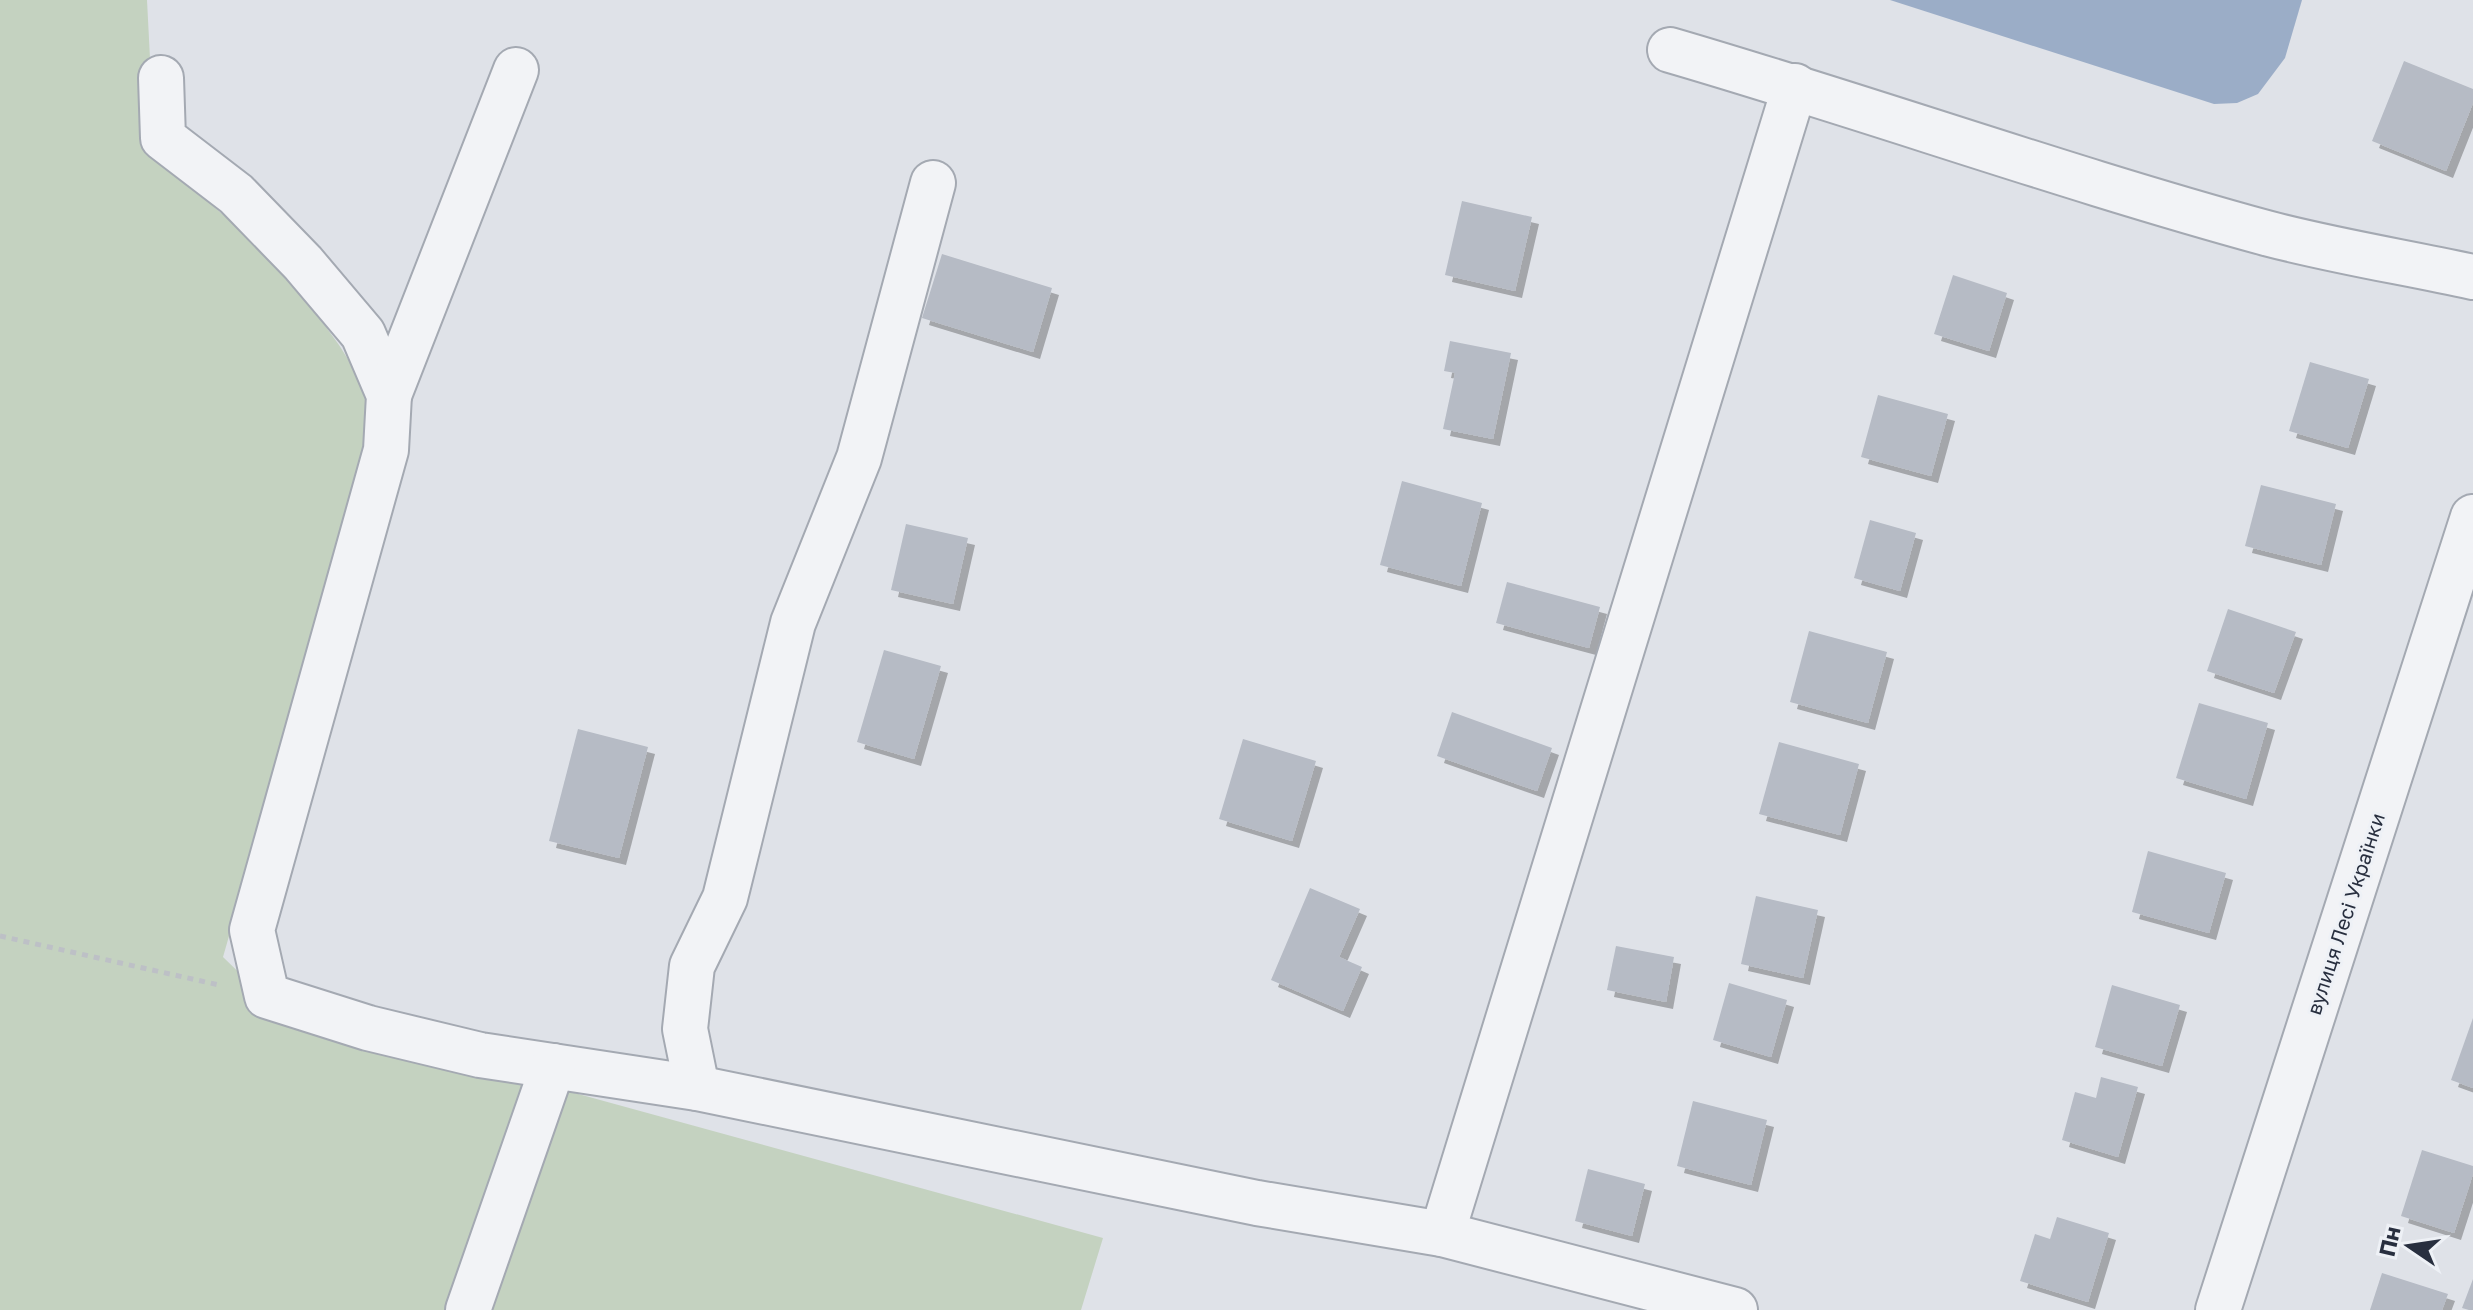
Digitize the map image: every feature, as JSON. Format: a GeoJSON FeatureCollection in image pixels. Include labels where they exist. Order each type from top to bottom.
{"type":"FeatureCollection","features":[{"type":"Feature","properties":{"kind":"street"},"geometry":{"type":"LineString","coordinates":[[1670,50],[1795,86],[2024,161],[2268,233],[2473,277]]}},
{"type":"Feature","properties":{"kind":"street"},"geometry":{"type":"LineString","coordinates":[[516,70],[389,395],[386,450],[252,930],[267,996],[368,1028],[480,1055],[697,1088],[1257,1203],[1442,1234],[1656,1300],[1735,1310]]}},
{"type":"Feature","properties":{"kind":"street"},"geometry":{"type":"LineString","coordinates":[[161,78],[163,138],[236,194],[303,263],[363,334],[389,395]]}},
{"type":"Feature","properties":{"kind":"street"},"geometry":{"type":"LineString","coordinates":[[1442,1234],[1795,86]]}},
{"type":"Feature","properties":{"kind":"street"},"geometry":{"type":"LineString","coordinates":[[697,1088],[685,1029],[692,966],[725,898],[793,623],[859,458],[933,183]]}},
{"type":"Feature","properties":{"kind":"street","name":"вулиця Лесі Українки"},"geometry":{"type":"LineString","coordinates":[[2218,1310],[2473,517]]}},
{"type":"Feature","properties":{"kind":"street"},"geometry":{"type":"LineString","coordinates":[[468,1310],[553,1066]]}},
{"type":"Feature","properties":{"kind":"path"},"geometry":{"type":"LineString","coordinates":[[0,936],[267,996]]}},
{"type":"Feature","properties":{"kind":"green space"},"geometry":{"type":"Polygon","coordinates":[[[0,0],[147,0],[155,156],[281,265],[368,391],[369,448],[223,957],[294,1026],[531,1081],[1103,1238],[1081,1310],[0,1310],[0,0]]]}},
{"type":"Feature","properties":{"kind":"water"},"geometry":{"type":"Polygon","coordinates":[[[1890,0],[2302,0],[2285,58],[2258,94],[2237,103],[2214,104],[1890,0]]]}},
{"type":"Feature","properties":{"kind":"building"},"geometry":{"type":"Polygon","coordinates":[[[2404,61],[2473,89],[2473,103],[2446,171],[2372,141],[2404,61]]]}},
{"type":"Feature","properties":{"kind":"building"},"geometry":{"type":"Polygon","coordinates":[[[1462,201],[1532,217],[1515,291],[1445,275],[1462,201]]]}},
{"type":"Feature","properties":{"kind":"building"},"geometry":{"type":"Polygon","coordinates":[[[942,254],[1052,288],[1033,352],[922,318],[942,254]]]}},
{"type":"Feature","properties":{"kind":"building"},"geometry":{"type":"Polygon","coordinates":[[[1953,275],[2007,293],[1989,351],[1934,334],[1953,275]]]}},
{"type":"Feature","properties":{"kind":"building"},"geometry":{"type":"Polygon","coordinates":[[[1450,341],[1511,353],[1493,439],[1443,429],[1455,373],[1444,371],[1450,341]]]}},
{"type":"Feature","properties":{"kind":"building"},"geometry":{"type":"Polygon","coordinates":[[[2310,362],[2369,379],[2348,448],[2289,431],[2310,362]]]}},
{"type":"Feature","properties":{"kind":"building"},"geometry":{"type":"Polygon","coordinates":[[[1878,395],[1948,414],[1931,476],[1861,457],[1878,395]]]}},
{"type":"Feature","properties":{"kind":"building"},"geometry":{"type":"Polygon","coordinates":[[[1402,481],[1482,503],[1461,586],[1380,565],[1402,481]]]}},
{"type":"Feature","properties":{"kind":"building"},"geometry":{"type":"Polygon","coordinates":[[[2261,485],[2336,504],[2321,565],[2245,546],[2261,485]]]}},
{"type":"Feature","properties":{"kind":"building"},"geometry":{"type":"Polygon","coordinates":[[[1870,520],[1916,533],[1900,591],[1854,578],[1870,520]]]}},
{"type":"Feature","properties":{"kind":"building"},"geometry":{"type":"Polygon","coordinates":[[[906,524],[968,538],[953,604],[891,590],[906,524]]]}},
{"type":"Feature","properties":{"kind":"building"},"geometry":{"type":"Polygon","coordinates":[[[1507,582],[1600,607],[1589,648],[1496,623],[1507,582]]]}},
{"type":"Feature","properties":{"kind":"building"},"geometry":{"type":"Polygon","coordinates":[[[2228,609],[2296,632],[2274,693],[2207,671],[2228,609]]]}},
{"type":"Feature","properties":{"kind":"building"},"geometry":{"type":"Polygon","coordinates":[[[1809,631],[1887,652],[1868,723],[1790,702],[1809,631]]]}},
{"type":"Feature","properties":{"kind":"building"},"geometry":{"type":"Polygon","coordinates":[[[884,650],[941,666],[914,759],[857,742],[884,650]]]}},
{"type":"Feature","properties":{"kind":"building"},"geometry":{"type":"Polygon","coordinates":[[[2199,703],[2268,723],[2246,799],[2176,778],[2199,703]]]}},
{"type":"Feature","properties":{"kind":"building"},"geometry":{"type":"Polygon","coordinates":[[[1452,712],[1552,748],[1537,791],[1437,756],[1452,712]]]}},
{"type":"Feature","properties":{"kind":"building"},"geometry":{"type":"Polygon","coordinates":[[[578,729],[648,747],[619,858],[549,841],[578,729]]]}},
{"type":"Feature","properties":{"kind":"building"},"geometry":{"type":"Polygon","coordinates":[[[1243,739],[1316,761],[1292,841],[1219,819],[1243,739]]]}},
{"type":"Feature","properties":{"kind":"building"},"geometry":{"type":"Polygon","coordinates":[[[1779,742],[1859,764],[1840,835],[1759,814],[1779,742]]]}},
{"type":"Feature","properties":{"kind":"building"},"geometry":{"type":"Polygon","coordinates":[[[2148,851],[2226,873],[2209,933],[2132,912],[2148,851]]]}},
{"type":"Feature","properties":{"kind":"building"},"geometry":{"type":"Polygon","coordinates":[[[1310,888],[1360,909],[1339,957],[1362,967],[1343,1011],[1271,980],[1310,888]]]}},
{"type":"Feature","properties":{"kind":"building"},"geometry":{"type":"Polygon","coordinates":[[[1756,896],[1818,910],[1803,978],[1741,964],[1756,896]]]}},
{"type":"Feature","properties":{"kind":"building"},"geometry":{"type":"Polygon","coordinates":[[[1616,946],[1674,957],[1666,1002],[1607,990],[1616,946]]]}},
{"type":"Feature","properties":{"kind":"building"},"geometry":{"type":"Polygon","coordinates":[[[1729,983],[1787,1000],[1771,1057],[1713,1040],[1729,983]]]}},
{"type":"Feature","properties":{"kind":"building"},"geometry":{"type":"Polygon","coordinates":[[[2112,985],[2180,1005],[2162,1066],[2095,1047],[2112,985]]]}},
{"type":"Feature","properties":{"kind":"building"},"geometry":{"type":"Polygon","coordinates":[[[2473,1018],[2473,1088],[2451,1080],[2473,1018]]]}},
{"type":"Feature","properties":{"kind":"building"},"geometry":{"type":"Polygon","coordinates":[[[2101,1077],[2138,1087],[2118,1157],[2062,1140],[2075,1092],[2096,1098],[2101,1077]]]}},
{"type":"Feature","properties":{"kind":"building"},"geometry":{"type":"Polygon","coordinates":[[[1693,1101],[1767,1120],[1751,1185],[1677,1166],[1693,1101]]]}},
{"type":"Feature","properties":{"kind":"building"},"geometry":{"type":"Polygon","coordinates":[[[2422,1150],[2473,1166],[2454,1233],[2401,1216],[2422,1150]]]}},
{"type":"Feature","properties":{"kind":"building"},"geometry":{"type":"Polygon","coordinates":[[[1588,1169],[1645,1184],[1632,1236],[1575,1221],[1588,1169]]]}},
{"type":"Feature","properties":{"kind":"building"},"geometry":{"type":"Polygon","coordinates":[[[2057,1217],[2109,1233],[2088,1302],[2020,1281],[2035,1234],[2050,1239],[2057,1217]]]}},
{"type":"Feature","properties":{"kind":"building"},"geometry":{"type":"Polygon","coordinates":[[[2382,1273],[2448,1294],[2442,1310],[2370,1310],[2382,1273]]]}},
{"type":"Feature","properties":{"kind":"building"},"geometry":{"type":"Polygon","coordinates":[[[2473,1279],[2473,1310],[2469,1310],[2462,1308],[2473,1279]]]}}]}
